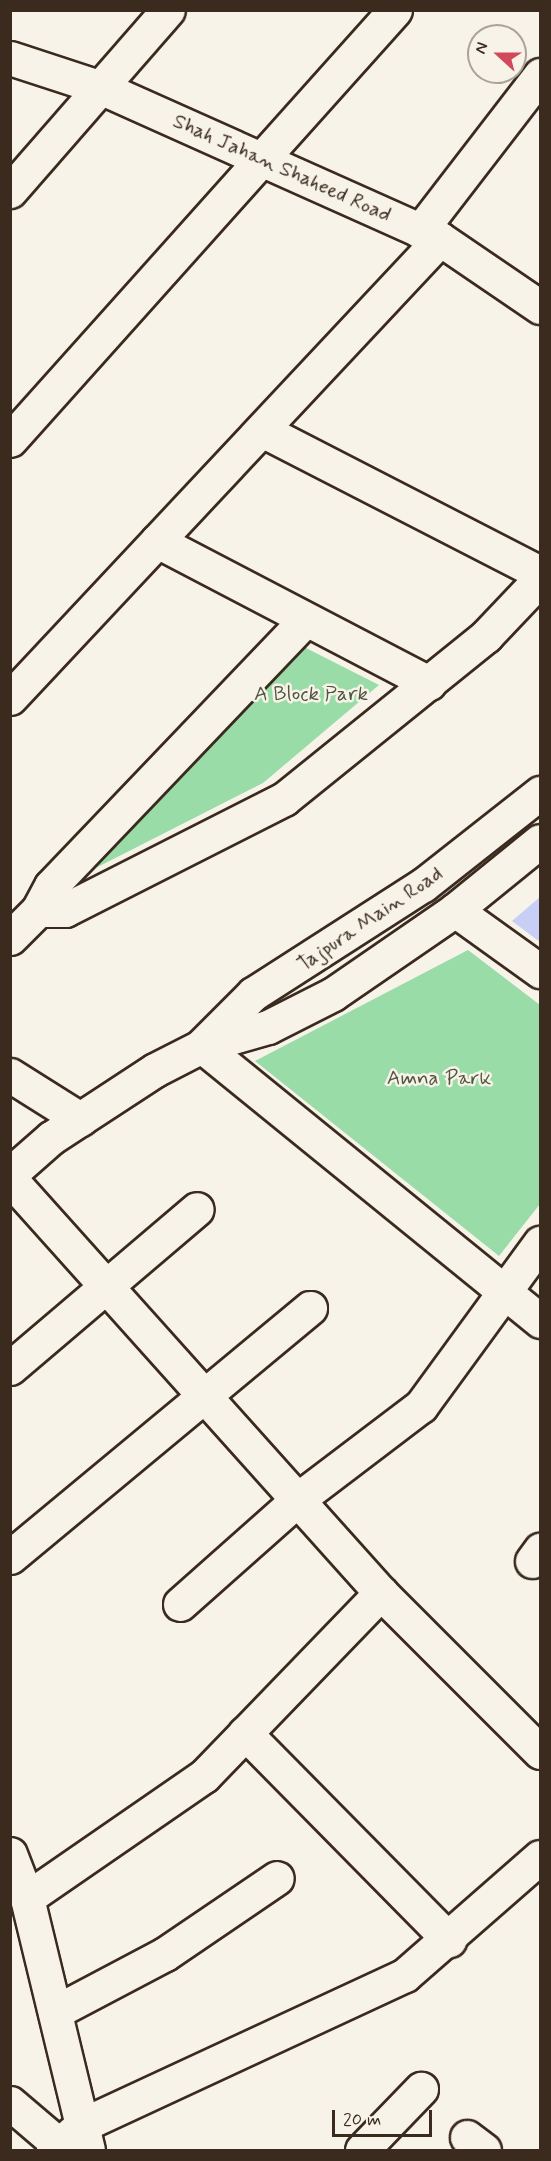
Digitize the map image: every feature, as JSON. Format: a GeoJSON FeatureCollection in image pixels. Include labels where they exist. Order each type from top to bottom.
{"type":"FeatureCollection","features":[{"type":"Feature","properties":{"kind":"street"},"geometry":{"type":"LineString","coordinates":[[10,191],[168,10]]}},
{"type":"Feature","properties":{"kind":"street"},"geometry":{"type":"LineString","coordinates":[[10,440],[395,10]]}},
{"type":"Feature","properties":{"kind":"street","name":"Shah Jahan Shaheed Road"},"geometry":{"type":"LineString","coordinates":[[10,58],[102,88],[262,157],[430,235],[540,307]]}},
{"type":"Feature","properties":{"kind":"street"},"geometry":{"type":"LineString","coordinates":[[10,698],[261,430],[430,235],[540,75]]}},
{"type":"Feature","properties":{"kind":"street"},"geometry":{"type":"LineString","coordinates":[[261,430],[540,573]]}},
{"type":"Feature","properties":{"kind":"street"},"geometry":{"type":"LineString","coordinates":[[157,541],[429,683]]}},
{"type":"Feature","properties":{"kind":"street"},"geometry":{"type":"LineString","coordinates":[[39,910],[65,910],[284,799],[486,636],[540,579]]}},
{"type":"Feature","properties":{"kind":"street"},"geometry":{"type":"LineString","coordinates":[[10,938],[39,910],[51,886],[305,620]]}},
{"type":"Feature","properties":{"kind":"street","name":"Tajpura Main Road"},"geometry":{"type":"LineString","coordinates":[[10,1174],[80,1119],[202,1046],[253,994],[423,885],[540,793]]}},
{"type":"Feature","properties":{"kind":"street","name":"Tajpura Main Road"},"geometry":{"type":"LineString","coordinates":[[202,1046],[268,1027],[333,994],[456,910],[540,841]]}},
{"type":"Feature","properties":{"kind":"street"},"geometry":{"type":"LineString","coordinates":[[456,910],[540,971]]}},
{"type":"Feature","properties":{"kind":"street"},"geometry":{"type":"LineString","coordinates":[[202,1046],[540,1321]]}},
{"type":"Feature","properties":{"kind":"street"},"geometry":{"type":"LineString","coordinates":[[10,1075],[80,1119]]}},
{"type":"Feature","properties":{"kind":"street"},"geometry":{"type":"LineString","coordinates":[[10,1179],[381,1593],[540,1752]]}},
{"type":"Feature","properties":{"kind":"street"},"geometry":{"type":"LineString","coordinates":[[10,1368],[197,1209]]}},
{"type":"Feature","properties":{"kind":"street"},"geometry":{"type":"LineString","coordinates":[[180,1604],[297,1500],[421,1406],[540,1243]]}},
{"type":"Feature","properties":{"kind":"street"},"geometry":{"type":"LineString","coordinates":[[10,1557],[207,1399],[310,1308]]}},
{"type":"Feature","properties":{"kind":"street"},"geometry":{"type":"LineString","coordinates":[[27,1898],[204,1776],[381,1593]]}},
{"type":"Feature","properties":{"kind":"street"},"geometry":{"type":"LineString","coordinates":[[245,1733],[449,1940]]}},
{"type":"Feature","properties":{"kind":"street"},"geometry":{"type":"LineString","coordinates":[[70,2142],[405,1975],[449,1940],[540,1857]]}},
{"type":"Feature","properties":{"kind":"street"},"geometry":{"type":"LineString","coordinates":[[11,1859],[27,1898],[55,2012],[70,2142]]}},
{"type":"Feature","properties":{"kind":"street"},"geometry":{"type":"LineString","coordinates":[[55,2012],[165,1954],[277,1878]]}},
{"type":"Feature","properties":{"kind":"street"},"geometry":{"type":"LineString","coordinates":[[362,2151],[421,2089]]}},
{"type":"Feature","properties":{"kind":"street"},"geometry":{"type":"LineString","coordinates":[[10,2103],[70,2142]]}},
{"type":"Feature","properties":{"kind":"green space","name":"A Block Park"},"geometry":{"type":"Polygon","coordinates":[[[304,647],[379,685],[263,783],[72,880],[304,647]]]}},
{"type":"Feature","properties":{"kind":"green space","name":"Amna Park"},"geometry":{"type":"Polygon","coordinates":[[[468,950],[540,1005],[540,1204],[499,1256],[255,1061],[468,950]]]}},
{"type":"Feature","properties":{"kind":"building"},"geometry":{"type":"Polygon","coordinates":[[[540,897],[540,942],[512,921],[540,897]]]}}]}
